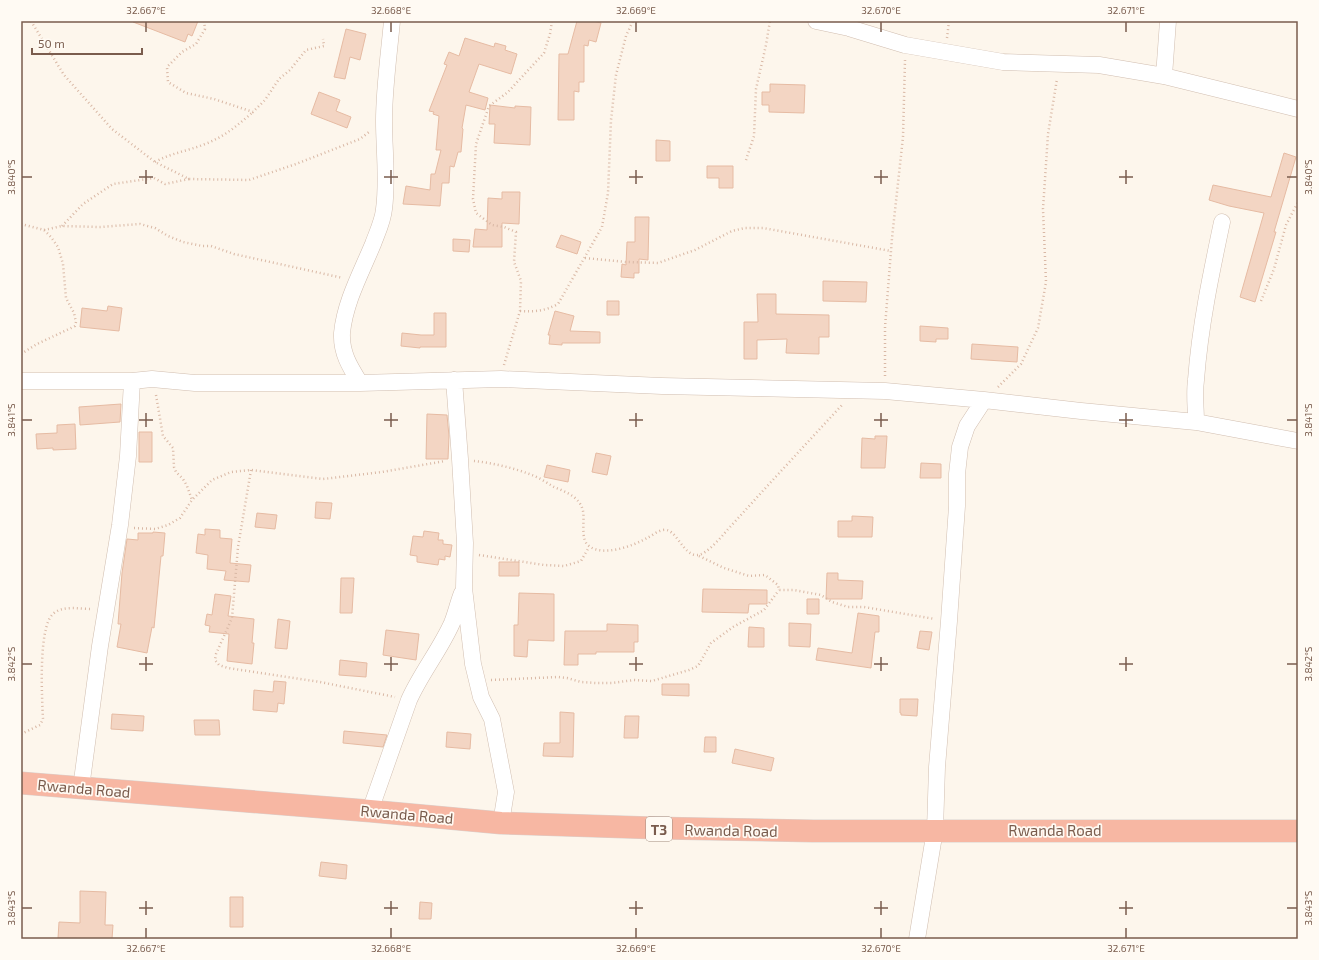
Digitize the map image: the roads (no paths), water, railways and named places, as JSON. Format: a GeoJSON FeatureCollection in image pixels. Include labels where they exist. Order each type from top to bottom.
{"type":"FeatureCollection","features":[{"type":"Feature","properties":{"kind":"highway","name":"Rwanda Road"},"geometry":{"type":"LineString","coordinates":[[21,783],[501,823],[797,831],[1298,831]]}},
{"type":"Feature","properties":{"kind":"street"},"geometry":{"type":"LineString","coordinates":[[360,383],[346,361],[342,347],[345,311],[378,232],[384,211],[386,176],[384,120],[392,21]]}},
{"type":"Feature","properties":{"kind":"street"},"geometry":{"type":"LineString","coordinates":[[816,21],[849,28],[906,45],[1003,62],[1099,65],[1164,76],[1298,109]]}},
{"type":"Feature","properties":{"kind":"street"},"geometry":{"type":"LineString","coordinates":[[1164,76],[1168,21]]}},
{"type":"Feature","properties":{"kind":"street"},"geometry":{"type":"LineString","coordinates":[[1196,422],[1196,381],[1202,328],[1209,279],[1222,222]]}},
{"type":"Feature","properties":{"kind":"street"},"geometry":{"type":"LineString","coordinates":[[21,381],[132,381],[152,379],[195,383],[360,383],[501,379],[662,386],[885,391],[1196,422],[1298,441]]}},
{"type":"Feature","properties":{"kind":"street"},"geometry":{"type":"LineString","coordinates":[[454,380],[465,543],[464,588],[473,664],[481,697],[492,719],[506,792],[501,823]]}},
{"type":"Feature","properties":{"kind":"street"},"geometry":{"type":"LineString","coordinates":[[81,788],[100,646],[120,525],[128,456],[132,381]]}},
{"type":"Feature","properties":{"kind":"street"},"geometry":{"type":"LineString","coordinates":[[917,939],[935,830],[937,767],[949,621],[957,506],[957,474],[960,447],[967,426],[984,400]]}},
{"type":"Feature","properties":{"kind":"street"},"geometry":{"type":"LineString","coordinates":[[370,811],[408,700],[452,623],[464,588]]}}]}
